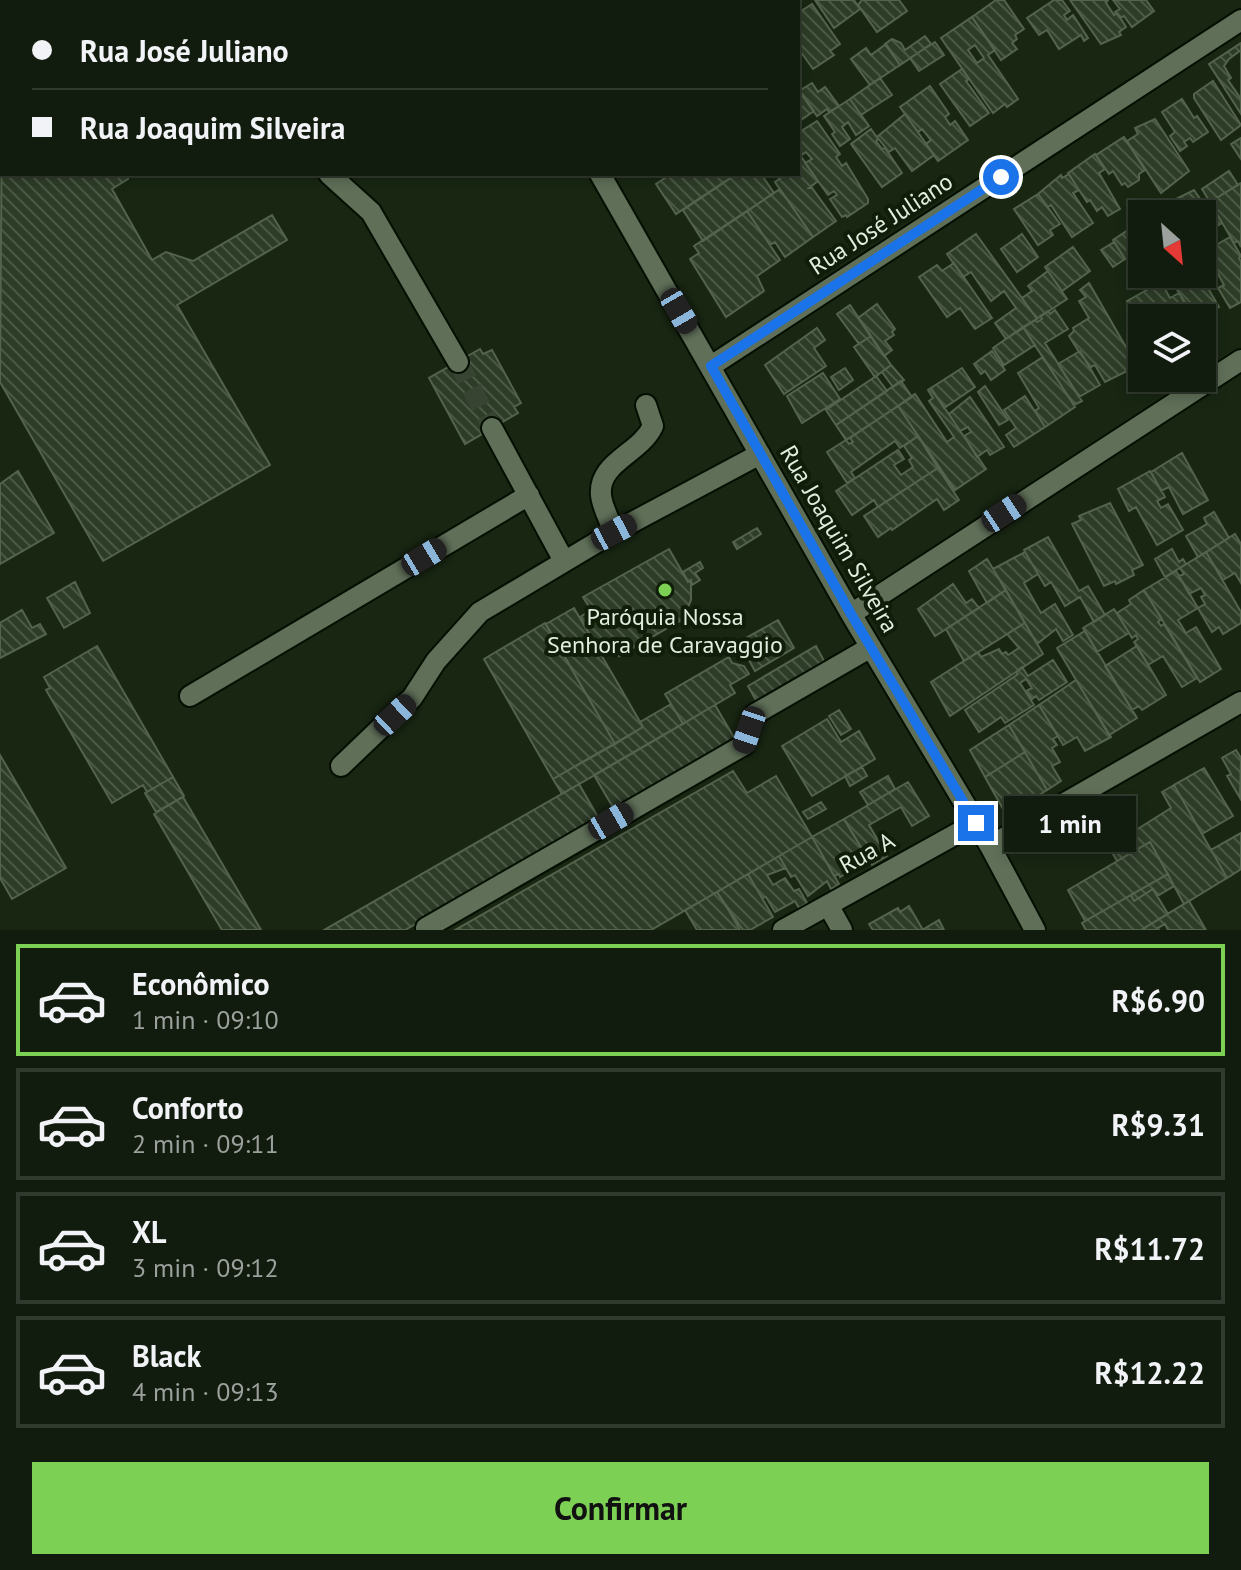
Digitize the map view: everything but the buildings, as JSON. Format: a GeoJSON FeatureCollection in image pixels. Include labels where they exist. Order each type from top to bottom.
{"type":"FeatureCollection","features":[{"type":"Feature","properties":{"kind":"street","name":"Rua José Juliano"},"geometry":{"type":"LineString","coordinates":[[711,366],[1241,20]]}},
{"type":"Feature","properties":{"kind":"street"},"geometry":{"type":"LineString","coordinates":[[331,176],[371,212],[458,362]]}},
{"type":"Feature","properties":{"kind":"street","name":"Rua Joaquim Silveira"},"geometry":{"type":"LineString","coordinates":[[601,176],[851,614],[990,846],[1035,930]]}},
{"type":"Feature","properties":{"kind":"street"},"geometry":{"type":"LineString","coordinates":[[851,614],[1241,360]]}},
{"type":"Feature","properties":{"kind":"street"},"geometry":{"type":"LineString","coordinates":[[614,532],[600,497],[603,478],[617,462],[646,440],[653,426],[646,405]]}},
{"type":"Feature","properties":{"kind":"street"},"geometry":{"type":"LineString","coordinates":[[492,428],[564,561]]}},
{"type":"Feature","properties":{"kind":"street"},"geometry":{"type":"LineString","coordinates":[[341,766],[412,698],[436,661],[480,612],[614,532],[760,454]]}},
{"type":"Feature","properties":{"kind":"street"},"geometry":{"type":"LineString","coordinates":[[190,696],[529,495]]}},
{"type":"Feature","properties":{"kind":"street"},"geometry":{"type":"LineString","coordinates":[[426,928],[744,745],[755,714],[871,647]]}},
{"type":"Feature","properties":{"kind":"street"},"geometry":{"type":"LineString","coordinates":[[990,846],[1241,702]]}},
{"type":"Feature","properties":{"kind":"street","name":"Rua A"},"geometry":{"type":"LineString","coordinates":[[783,930],[976,823]]}},
{"type":"Feature","properties":{"kind":"street"},"geometry":{"type":"LineString","coordinates":[[828,905],[842,930]]}},
{"type":"Feature","properties":{"kind":"tunnel"},"geometry":{"type":"LineString","coordinates":[[458,362],[492,428]]}},
{"type":"Feature","properties":{"kind":"place","name":"Paróquia Nossa Senhora de Caravaggio"},"geometry":{"type":"Point","coordinates":[665,590]}},
{"type":"Feature","properties":{"kind":"route"},"geometry":{"type":"LineString","coordinates":[[976,823],[851,614],[711,366],[1001,177]]}}]}
